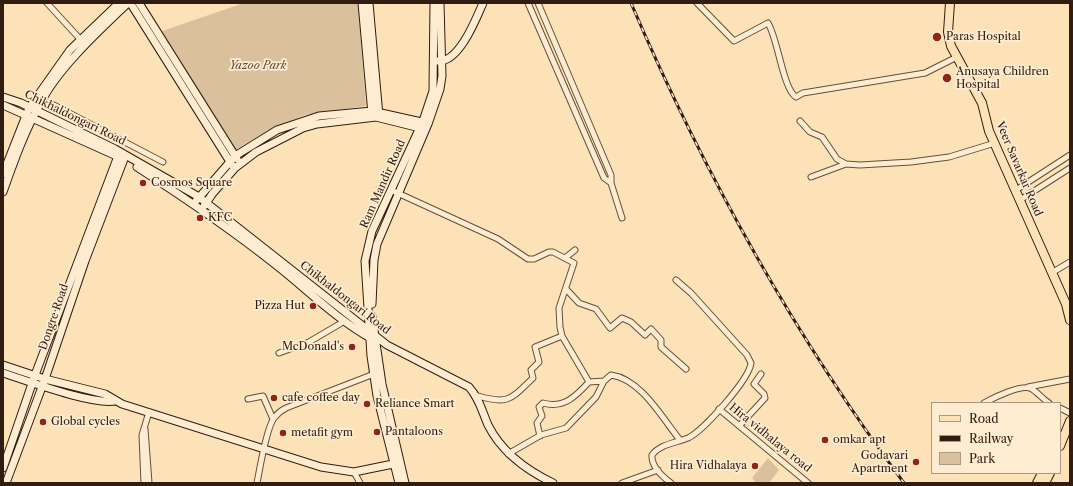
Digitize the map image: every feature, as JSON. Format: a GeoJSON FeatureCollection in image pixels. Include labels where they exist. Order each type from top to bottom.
{"type":"FeatureCollection","features":[{"type":"Feature","properties":{"kind":"main road","name":"Veer Savarkar Road"},"geometry":{"type":"LineString","coordinates":[[950,3],[948,32],[951,46],[982,103],[989,131],[1069,307],[1070,320]]}},
{"type":"Feature","properties":{"kind":"main road"},"geometry":{"type":"LineString","coordinates":[[1061,443],[1070,420]]}},
{"type":"Feature","properties":{"kind":"main road"},"geometry":{"type":"LineString","coordinates":[[1037,483],[1042,474]]}},
{"type":"Feature","properties":{"kind":"main road"},"geometry":{"type":"LineString","coordinates":[[1045,483],[1050,474]]}},
{"type":"Feature","properties":{"kind":"street"},"geometry":{"type":"LineString","coordinates":[[47,3],[80,39]]}},
{"type":"Feature","properties":{"kind":"street"},"geometry":{"type":"LineString","coordinates":[[3,174],[31,113],[80,39],[119,3]]}},
{"type":"Feature","properties":{"kind":"street"},"geometry":{"type":"LineString","coordinates":[[3,192],[31,113],[89,41],[130,3],[238,166]]}},
{"type":"Feature","properties":{"kind":"street"},"geometry":{"type":"LineString","coordinates":[[139,3],[232,158]]}},
{"type":"Feature","properties":{"kind":"street"},"geometry":{"type":"LineString","coordinates":[[362,3],[375,114]]}},
{"type":"Feature","properties":{"kind":"street"},"geometry":{"type":"LineString","coordinates":[[370,3],[375,114]]}},
{"type":"Feature","properties":{"kind":"street","name":"Ram Mandir Road"},"geometry":{"type":"LineString","coordinates":[[399,483],[377,396],[374,374],[366,261],[372,231],[395,191],[424,126],[433,91],[437,34],[434,3]]}},
{"type":"Feature","properties":{"kind":"street"},"geometry":{"type":"LineString","coordinates":[[194,204],[232,158],[277,130],[320,116],[375,114],[424,126],[440,89],[442,61],[437,34],[440,3]]}},
{"type":"Feature","properties":{"kind":"street"},"geometry":{"type":"LineString","coordinates":[[434,60],[442,61],[450,58],[457,51],[483,3]]}},
{"type":"Feature","properties":{"kind":"street"},"geometry":{"type":"LineString","coordinates":[[528,3],[604,178],[611,183]]}},
{"type":"Feature","properties":{"kind":"street"},"geometry":{"type":"LineString","coordinates":[[538,3],[611,175],[611,183],[622,218]]}},
{"type":"Feature","properties":{"kind":"street"},"geometry":{"type":"LineString","coordinates":[[698,3],[734,41],[768,23],[784,69],[786,82],[796,97],[803,93],[925,73],[958,57]]}},
{"type":"Feature","properties":{"kind":"street","name":"Chikhaldongari Road"},"geometry":{"type":"LineString","coordinates":[[3,97],[31,113],[121,158],[202,209],[276,265],[343,322],[372,336],[409,358],[464,383],[478,396]]}},
{"type":"Feature","properties":{"kind":"street"},"geometry":{"type":"LineString","coordinates":[[571,100],[578,97]]}},
{"type":"Feature","properties":{"kind":"street","name":"Chikhaldongari Road"},"geometry":{"type":"LineString","coordinates":[[3,105],[31,113],[115,149],[206,202],[372,336]]}},
{"type":"Feature","properties":{"kind":"street"},"geometry":{"type":"LineString","coordinates":[[54,105],[163,162]]}},
{"type":"Feature","properties":{"kind":"street"},"geometry":{"type":"LineString","coordinates":[[202,209],[206,202],[238,166],[256,152],[303,128],[317,124],[375,114]]}},
{"type":"Feature","properties":{"kind":"street"},"geometry":{"type":"LineString","coordinates":[[800,121],[810,132],[822,137],[837,158],[846,164]]}},
{"type":"Feature","properties":{"kind":"street"},"geometry":{"type":"LineString","coordinates":[[811,177],[846,164],[867,165],[949,157],[995,143]]}},
{"type":"Feature","properties":{"kind":"street"},"geometry":{"type":"LineString","coordinates":[[1016,190],[1070,155]]}},
{"type":"Feature","properties":{"kind":"street","name":"Dongre Road"},"geometry":{"type":"LineString","coordinates":[[3,468],[32,383],[121,158]]}},
{"type":"Feature","properties":{"kind":"street","name":"Dongre Road"},"geometry":{"type":"LineString","coordinates":[[6,483],[45,379],[121,158]]}},
{"type":"Feature","properties":{"kind":"street"},"geometry":{"type":"LineString","coordinates":[[1020,200],[1070,168]]}},
{"type":"Feature","properties":{"kind":"street"},"geometry":{"type":"LineString","coordinates":[[395,191],[498,239],[528,259],[534,259],[549,252],[574,263],[559,308],[562,336],[589,382]]}},
{"type":"Feature","properties":{"kind":"street"},"geometry":{"type":"LineString","coordinates":[[565,258],[575,250]]}},
{"type":"Feature","properties":{"kind":"street"},"geometry":{"type":"LineString","coordinates":[[1052,272],[1070,262]]}},
{"type":"Feature","properties":{"kind":"street"},"geometry":{"type":"LineString","coordinates":[[671,483],[658,470],[652,459],[652,455],[673,442],[697,432],[719,410],[745,379],[751,361],[691,293],[676,280]]}},
{"type":"Feature","properties":{"kind":"street"},"geometry":{"type":"LineString","coordinates":[[566,289],[579,303],[596,309],[610,328],[622,318],[631,322],[645,335],[651,329],[661,340],[661,347],[686,369]]}},
{"type":"Feature","properties":{"kind":"street"},"geometry":{"type":"LineString","coordinates":[[279,354],[308,342],[343,322]]}},
{"type":"Feature","properties":{"kind":"street"},"geometry":{"type":"LineString","coordinates":[[372,336],[405,483]]}},
{"type":"Feature","properties":{"kind":"street"},"geometry":{"type":"LineString","coordinates":[[478,396],[496,401],[513,397],[533,378],[531,370],[539,362],[535,347],[562,336]]}},
{"type":"Feature","properties":{"kind":"street"},"geometry":{"type":"LineString","coordinates":[[3,365],[45,379],[105,394],[115,401],[264,450],[321,467],[354,472],[393,464]]}},
{"type":"Feature","properties":{"kind":"street"},"geometry":{"type":"LineString","coordinates":[[3,373],[42,386],[102,402],[115,401]]}},
{"type":"Feature","properties":{"kind":"street"},"geometry":{"type":"LineString","coordinates":[[257,483],[264,450],[273,419],[286,408],[374,374]]}},
{"type":"Feature","properties":{"kind":"street"},"geometry":{"type":"LineString","coordinates":[[739,426],[765,398],[764,394],[754,384],[761,374]]}},
{"type":"Feature","properties":{"kind":"street"},"geometry":{"type":"LineString","coordinates":[[508,454],[540,436],[566,428],[596,397],[604,381],[611,375],[631,382],[641,391],[680,440]]}},
{"type":"Feature","properties":{"kind":"street"},"geometry":{"type":"LineString","coordinates":[[986,402],[1027,387],[1070,379]]}},
{"type":"Feature","properties":{"kind":"street"},"geometry":{"type":"LineString","coordinates":[[540,436],[537,423],[542,416],[539,407],[543,403],[552,405],[560,404],[575,397],[589,382],[604,381]]}},
{"type":"Feature","properties":{"kind":"street"},"geometry":{"type":"LineString","coordinates":[[1027,387],[1031,388],[1048,402]]}},
{"type":"Feature","properties":{"kind":"street"},"geometry":{"type":"LineString","coordinates":[[248,398],[264,396],[273,419]]}},
{"type":"Feature","properties":{"kind":"street"},"geometry":{"type":"LineString","coordinates":[[478,396],[493,435],[508,454],[526,468],[553,483]]}},
{"type":"Feature","properties":{"kind":"street"},"geometry":{"type":"LineString","coordinates":[[1061,408],[1070,413]]}},
{"type":"Feature","properties":{"kind":"street","name":"Hira vidhalaya road"},"geometry":{"type":"LineString","coordinates":[[719,410],[808,483]]}},
{"type":"Feature","properties":{"kind":"street"},"geometry":{"type":"LineString","coordinates":[[149,412],[142,435],[146,472],[149,483]]}},
{"type":"Feature","properties":{"kind":"street"},"geometry":{"type":"LineString","coordinates":[[622,483],[658,470]]}},
{"type":"Feature","properties":{"kind":"street"},"geometry":{"type":"LineString","coordinates":[[144,483],[146,472]]}},
{"type":"Feature","properties":{"kind":"street"},"geometry":{"type":"LineString","coordinates":[[354,472],[360,483]]}},
{"type":"Feature","properties":{"kind":"street"},"geometry":{"type":"LineString","coordinates":[[1041,483],[1046,474]]}},
{"type":"Feature","properties":{"kind":"green space","name":"Yazoo Park"},"geometry":{"type":"Polygon","coordinates":[[[244,3],[358,3],[366,106],[305,115],[267,131],[235,150],[162,31],[244,3]]]}},
{"type":"Feature","properties":{"kind":"green space"},"geometry":{"type":"Polygon","coordinates":[[[768,458],[779,470],[769,483],[756,483],[752,478],[768,458]]]}},
{"type":"Feature","properties":{"kind":"railway"},"geometry":{"type":"LineString","coordinates":[[631,3],[689,129],[720,191],[754,251],[825,369],[904,483]]}},
{"type":"Feature","properties":{"kind":"place","name":"Paras Hospital"},"geometry":{"type":"Point","coordinates":[937,37]}},
{"type":"Feature","properties":{"kind":"place","name":"Anusaya Children Hospital"},"geometry":{"type":"Point","coordinates":[947,78]}},
{"type":"Feature","properties":{"kind":"place","name":"Cosmos Square"},"geometry":{"type":"Point","coordinates":[143,183]}},
{"type":"Feature","properties":{"kind":"place","name":"KFC"},"geometry":{"type":"Point","coordinates":[200,218]}},
{"type":"Feature","properties":{"kind":"place","name":"Pizza Hut"},"geometry":{"type":"Point","coordinates":[313,306]}},
{"type":"Feature","properties":{"kind":"place","name":"McDonald's"},"geometry":{"type":"Point","coordinates":[352,347]}},
{"type":"Feature","properties":{"kind":"place","name":"cafe coffee day"},"geometry":{"type":"Point","coordinates":[274,398]}},
{"type":"Feature","properties":{"kind":"place","name":"Reliance Smart"},"geometry":{"type":"Point","coordinates":[367,404]}},
{"type":"Feature","properties":{"kind":"place","name":"Global cycles"},"geometry":{"type":"Point","coordinates":[43,422]}},
{"type":"Feature","properties":{"kind":"place","name":"Pantaloons"},"geometry":{"type":"Point","coordinates":[377,432]}},
{"type":"Feature","properties":{"kind":"place","name":"metafit gym"},"geometry":{"type":"Point","coordinates":[283,433]}},
{"type":"Feature","properties":{"kind":"place","name":"omkar apt"},"geometry":{"type":"Point","coordinates":[825,440]}},
{"type":"Feature","properties":{"kind":"place","name":"Godavari Apartment"},"geometry":{"type":"Point","coordinates":[916,462]}},
{"type":"Feature","properties":{"kind":"place","name":"Hira Vidhalaya"},"geometry":{"type":"Point","coordinates":[755,466]}}]}
